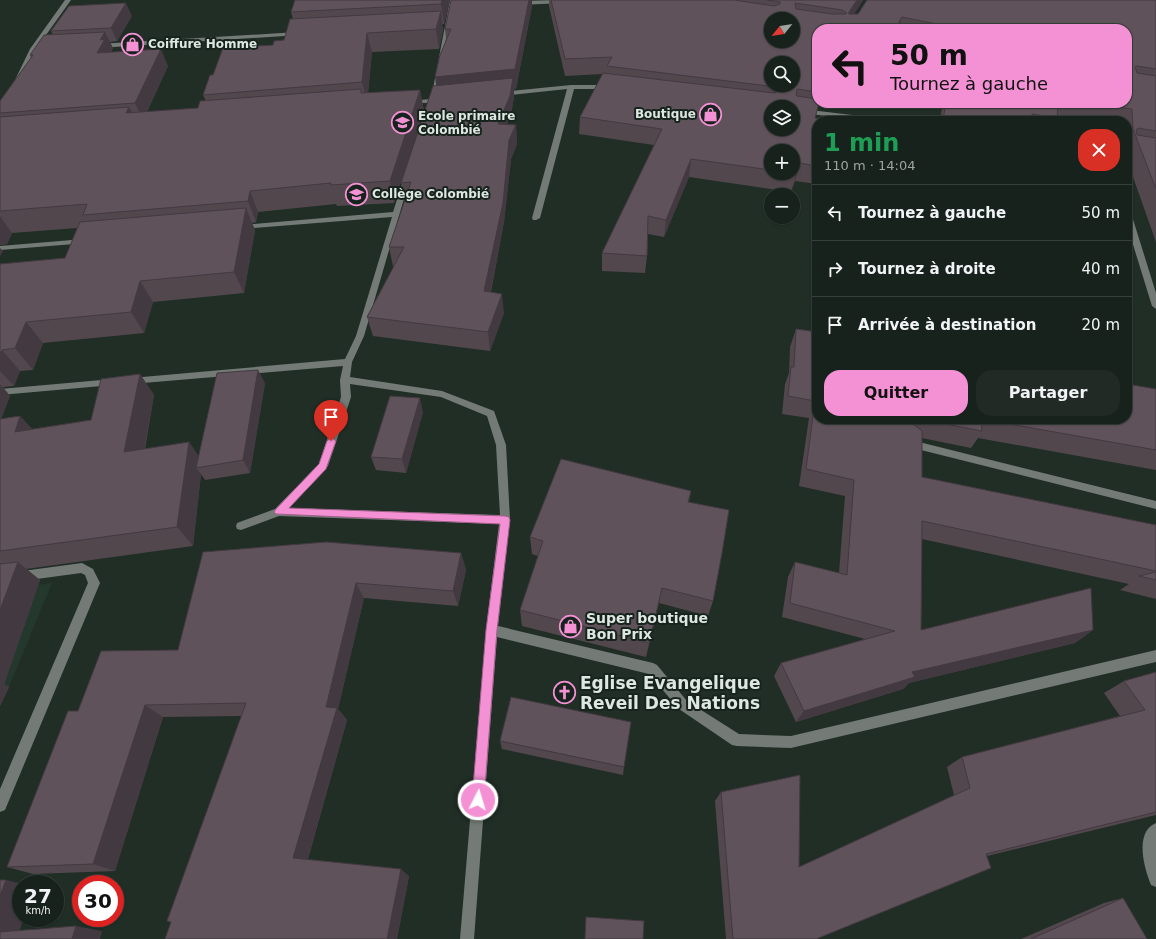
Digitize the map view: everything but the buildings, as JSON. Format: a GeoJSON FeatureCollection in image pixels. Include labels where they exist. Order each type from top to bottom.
{"type":"FeatureCollection","features":[{"type":"Feature","properties":{"kind":"street"},"geometry":{"type":"LineString","coordinates":[[14,88],[33,49],[68,0]]}},
{"type":"Feature","properties":{"kind":"street"},"geometry":{"type":"LineString","coordinates":[[430,108],[453,2],[461,3]]}},
{"type":"Feature","properties":{"kind":"street"},"geometry":{"type":"LineString","coordinates":[[515,3],[569,2]]}},
{"type":"Feature","properties":{"kind":"street"},"geometry":{"type":"LineString","coordinates":[[440,26],[448,26]]}},
{"type":"Feature","properties":{"kind":"street"},"geometry":{"type":"LineString","coordinates":[[89,46],[304,34]]}},
{"type":"Feature","properties":{"kind":"street"},"geometry":{"type":"LineString","coordinates":[[33,49],[41,49]]}},
{"type":"Feature","properties":{"kind":"street"},"geometry":{"type":"LineString","coordinates":[[494,95],[571,87],[606,86],[621,88]]}},
{"type":"Feature","properties":{"kind":"street"},"geometry":{"type":"LineString","coordinates":[[536,218],[571,87]]}},
{"type":"Feature","properties":{"kind":"street"},"geometry":{"type":"LineString","coordinates":[[400,103],[447,99]]}},
{"type":"Feature","properties":{"kind":"street"},"geometry":{"type":"LineString","coordinates":[[800,111],[844,116]]}},
{"type":"Feature","properties":{"kind":"street"},"geometry":{"type":"LineString","coordinates":[[279,512],[323,466],[346,397],[345,380],[348,362],[360,336],[410,169]]}},
{"type":"Feature","properties":{"kind":"street"},"geometry":{"type":"LineString","coordinates":[[229,228],[396,214]]}},
{"type":"Feature","properties":{"kind":"street"},"geometry":{"type":"LineString","coordinates":[[1132,229],[1156,306]]}},
{"type":"Feature","properties":{"kind":"street"},"geometry":{"type":"LineString","coordinates":[[0,248],[95,240]]}},
{"type":"Feature","properties":{"kind":"street"},"geometry":{"type":"LineString","coordinates":[[0,392],[348,362]]}},
{"type":"Feature","properties":{"kind":"street"},"geometry":{"type":"LineString","coordinates":[[345,380],[442,394],[491,414],[501,445],[505,520],[492,630],[467,939]]}},
{"type":"Feature","properties":{"kind":"street"},"geometry":{"type":"LineString","coordinates":[[899,424],[905,438],[920,446],[1156,505]]}},
{"type":"Feature","properties":{"kind":"street"},"geometry":{"type":"LineString","coordinates":[[241,526],[279,512],[505,520]]}},
{"type":"Feature","properties":{"kind":"street"},"geometry":{"type":"LineString","coordinates":[[0,579],[82,568],[89,572],[94,583],[0,805]]}},
{"type":"Feature","properties":{"kind":"street"},"geometry":{"type":"LineString","coordinates":[[492,630],[653,669],[683,705],[737,740],[791,742],[1156,656]]}},
{"type":"Feature","properties":{"kind":"street"},"geometry":{"type":"LineString","coordinates":[[1156,830],[1150,837],[1151,864],[1156,880]]}},
{"type":"Feature","properties":{"kind":"shaded area"},"geometry":{"type":"Polygon","coordinates":[[[52,583],[9,687],[0,706],[0,590],[52,583]]]}},
{"type":"Feature","properties":{"kind":"place","name":"Coiffure Homme"},"geometry":{"type":"Point","coordinates":[132,44]}},
{"type":"Feature","properties":{"kind":"place","name":"Boutique"},"geometry":{"type":"Point","coordinates":[711,114]}},
{"type":"Feature","properties":{"kind":"place","name":"Ecole primaire Colombié"},"geometry":{"type":"Point","coordinates":[402,123]}},
{"type":"Feature","properties":{"kind":"place","name":"Collège Colombié"},"geometry":{"type":"Point","coordinates":[356,194]}},
{"type":"Feature","properties":{"kind":"place","name":"Super boutique Bon Prix"},"geometry":{"type":"Point","coordinates":[571,626]}},
{"type":"Feature","properties":{"kind":"place","name":"Eglise Evangelique Reveil Des Nations"},"geometry":{"type":"Point","coordinates":[564,693]}},
{"type":"Feature","properties":{"kind":"route"},"geometry":{"type":"LineString","coordinates":[[331,441],[323,466],[279,512],[505,520],[492,630],[478,800]]}}]}
